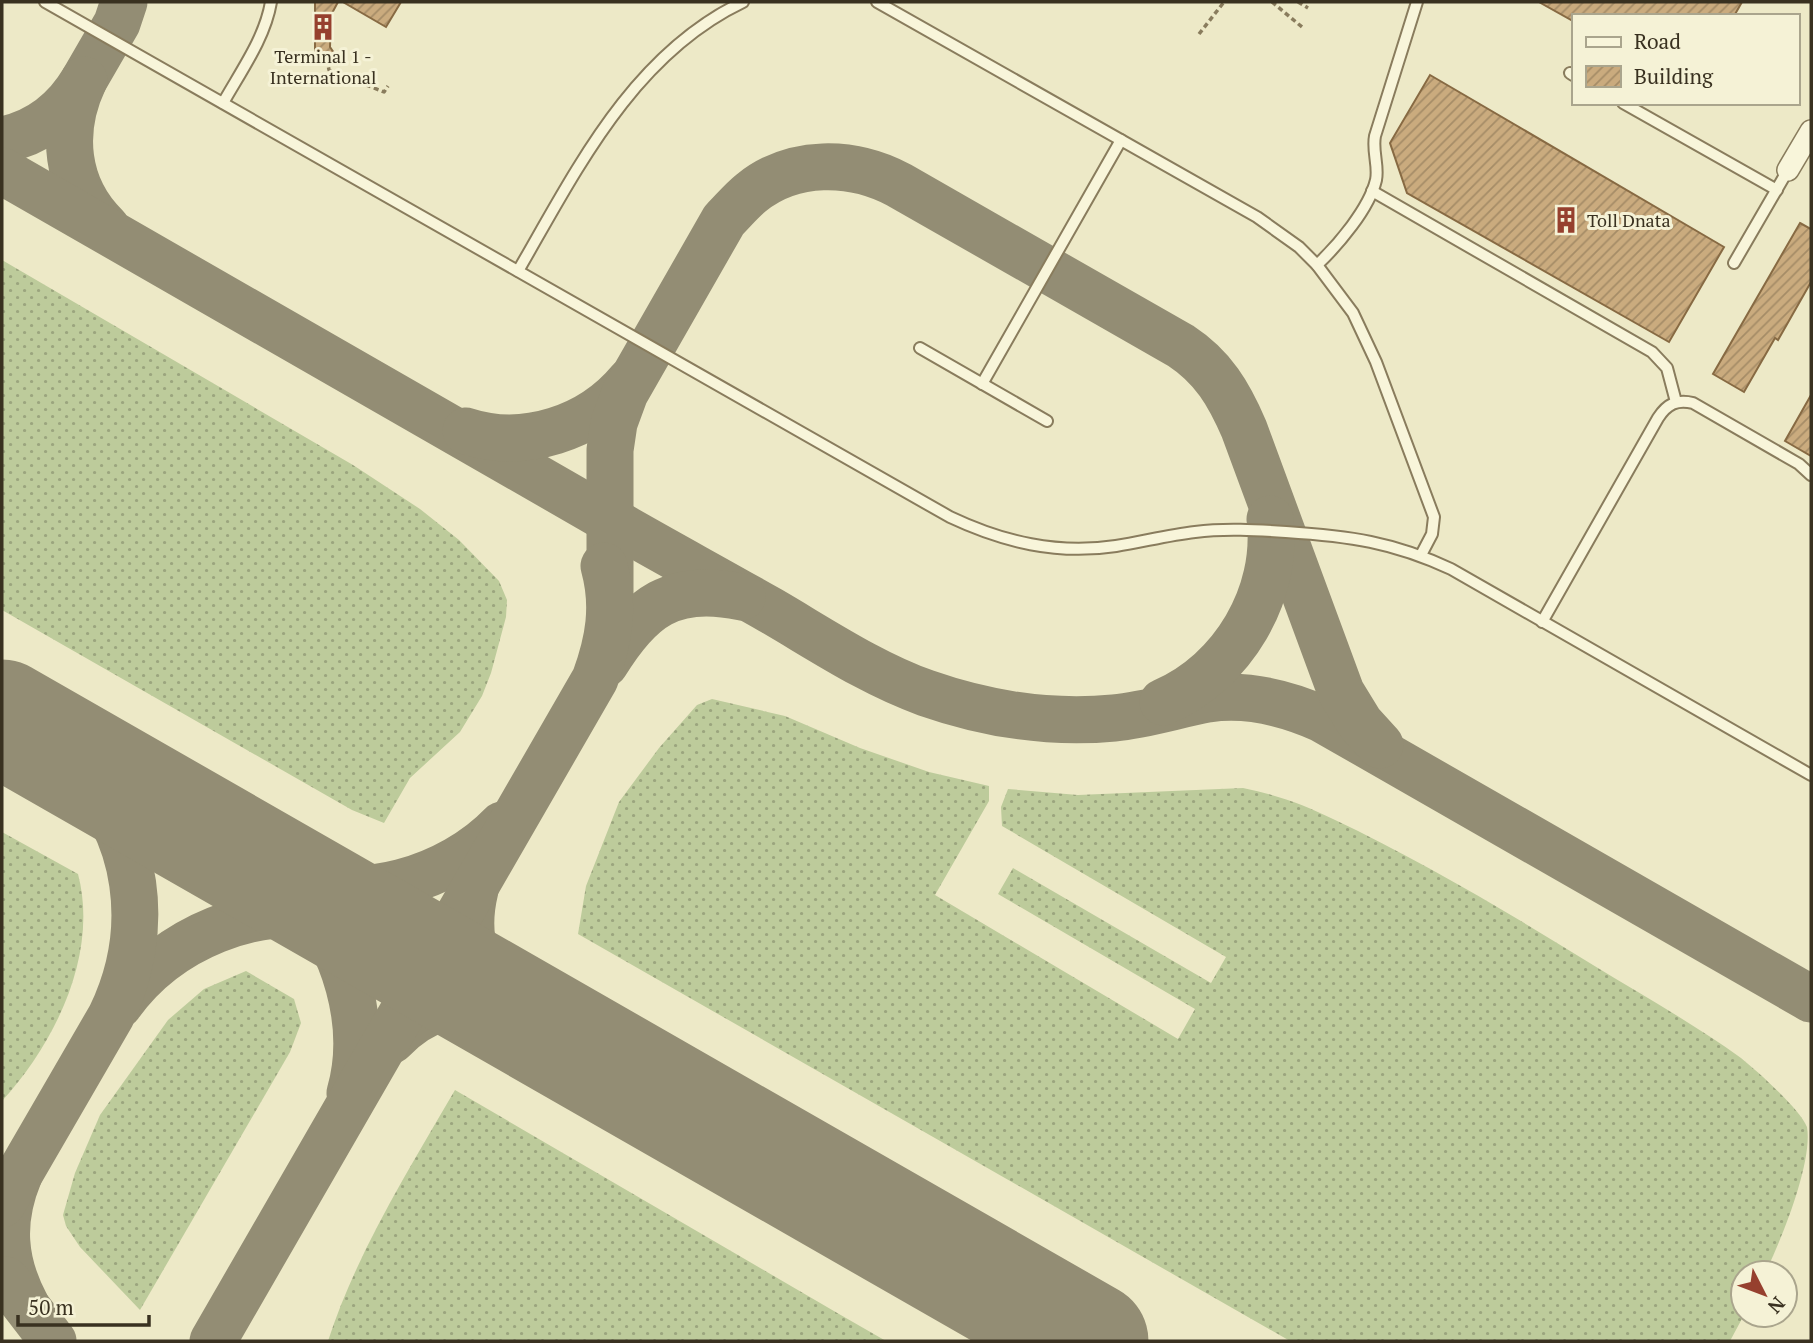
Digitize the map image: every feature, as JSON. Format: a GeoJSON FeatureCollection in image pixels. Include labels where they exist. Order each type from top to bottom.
{"type":"FeatureCollection","features":[{"type":"Feature","properties":{"kind":"street"},"geometry":{"type":"LineString","coordinates":[[1788,170],[1811,131]]}},
{"type":"Feature","properties":{"kind":"lane"},"geometry":{"type":"LineString","coordinates":[[45,2],[950,517],[984,533],[1047,548],[1081,549],[1196,531],[1233,529],[1370,541],[1421,555],[1451,569],[1811,775]]}},
{"type":"Feature","properties":{"kind":"lane"},"geometry":{"type":"LineString","coordinates":[[223,103],[256,45],[271,2]]}},
{"type":"Feature","properties":{"kind":"lane"},"geometry":{"type":"LineString","coordinates":[[517,271],[597,136],[629,95],[700,26],[743,2]]}},
{"type":"Feature","properties":{"kind":"lane"},"geometry":{"type":"LineString","coordinates":[[877,2],[1257,217],[1299,247],[1317,265],[1343,297],[1363,331],[1434,517],[1432,534],[1421,555]]}},
{"type":"Feature","properties":{"kind":"lane"},"geometry":{"type":"LineString","coordinates":[[1317,265],[1344,239],[1372,191],[1377,172],[1373,146],[1375,136],[1417,2]]}},
{"type":"Feature","properties":{"kind":"lane"},"geometry":{"type":"LineString","coordinates":[[1627,105],[1777,190]]}},
{"type":"Feature","properties":{"kind":"lane"},"geometry":{"type":"LineString","coordinates":[[982,384],[1121,140]]}},
{"type":"Feature","properties":{"kind":"lane"},"geometry":{"type":"LineString","coordinates":[[1734,263],[1788,170]]}},
{"type":"Feature","properties":{"kind":"lane"},"geometry":{"type":"LineString","coordinates":[[1372,191],[1652,352],[1667,368],[1676,402]]}},
{"type":"Feature","properties":{"kind":"lane"},"geometry":{"type":"LineString","coordinates":[[920,348],[1047,421]]}},
{"type":"Feature","properties":{"kind":"lane"},"geometry":{"type":"LineString","coordinates":[[1542,622],[1658,418],[1669,405],[1684,401],[1693,403],[1799,464],[1811,475]]}},
{"type":"Feature","properties":{"kind":"path"},"geometry":{"type":"LineString","coordinates":[[1199,34],[1224,2]]}},
{"type":"Feature","properties":{"kind":"path"},"geometry":{"type":"LineString","coordinates":[[1272,2],[1301,26]]}},
{"type":"Feature","properties":{"kind":"path"},"geometry":{"type":"LineString","coordinates":[[1298,2],[1308,8]]}},
{"type":"Feature","properties":{"kind":"path"},"geometry":{"type":"LineString","coordinates":[[327,59],[329,70],[384,92],[388,86]]}},
{"type":"Feature","properties":{"kind":"green space"},"geometry":{"type":"Polygon","coordinates":[[[2,260],[353,465],[420,509],[459,540],[499,581],[507,600],[506,617],[482,696],[460,732],[410,778],[384,823],[352,810],[2,610],[2,260]]]}},
{"type":"Feature","properties":{"kind":"green space"},"geometry":{"type":"Polygon","coordinates":[[[712,699],[785,716],[860,748],[929,772],[989,786],[989,801],[935,895],[1178,1039],[1195,1009],[998,894],[1013,868],[1211,983],[1226,957],[1002,826],[1001,807],[1008,789],[1078,795],[1243,788],[1289,800],[1366,835],[1432,870],[1686,1022],[1741,1058],[1787,1101],[1807,1127],[1808,1142],[1801,1180],[1771,1259],[1729,1259],[1729,1329],[1736,1329],[1730,1341],[1290,1341],[578,934],[586,886],[619,802],[659,748],[697,705],[712,699]]]}},
{"type":"Feature","properties":{"kind":"green space"},"geometry":{"type":"Polygon","coordinates":[[[2,832],[78,874],[83,904],[77,966],[68,996],[39,1052],[2,1101],[2,832]]]}},
{"type":"Feature","properties":{"kind":"green space"},"geometry":{"type":"Polygon","coordinates":[[[246,971],[294,999],[301,1023],[290,1052],[140,1310],[80,1247],[66,1226],[63,1215],[75,1173],[100,1115],[168,1020],[204,989],[246,971]]]}},
{"type":"Feature","properties":{"kind":"green space"},"geometry":{"type":"Polygon","coordinates":[[[455,1090],[886,1341],[328,1341],[353,1276],[369,1244],[455,1090]]]}},
{"type":"Feature","properties":{"kind":"building","name":"Terminal 1 - International"},"geometry":{"type":"Polygon","coordinates":[[[315,2],[338,2],[331,15],[330,47],[334,53],[315,64],[315,2]]]}},
{"type":"Feature","properties":{"kind":"building","name":"Terminal 1 - International"},"geometry":{"type":"Polygon","coordinates":[[[343,2],[401,2],[386,27],[343,2]]]}},
{"type":"Feature","properties":{"kind":"building"},"geometry":{"type":"Polygon","coordinates":[[[1539,2],[1742,2],[1735,14],[1572,14],[1572,20],[1539,2]]]}},
{"type":"Feature","properties":{"kind":"building","name":"Toll Dnata"},"geometry":{"type":"Polygon","coordinates":[[[1430,75],[1724,247],[1669,342],[1407,193],[1390,143],[1430,75]]]}},
{"type":"Feature","properties":{"kind":"building"},"geometry":{"type":"Polygon","coordinates":[[[1800,223],[1811,229],[1811,282],[1744,392],[1713,374],[1800,223]]]}},
{"type":"Feature","properties":{"kind":"building"},"geometry":{"type":"Polygon","coordinates":[[[1811,395],[1811,456],[1785,441],[1811,395]]]}},
{"type":"Feature","properties":{"kind":"taxiway"},"geometry":{"type":"LineString","coordinates":[[84,80],[117,23],[124,2]]}},
{"type":"Feature","properties":{"kind":"taxiway"},"geometry":{"type":"LineString","coordinates":[[2,140],[27,132],[49,119],[68,102],[84,80],[72,119],[71,158],[82,194],[106,227]]}},
{"type":"Feature","properties":{"kind":"taxiway"},"geometry":{"type":"LineString","coordinates":[[610,597],[610,450],[614,423],[625,393],[724,220],[751,193],[785,174],[823,167],[862,171],[899,185],[1181,346],[1211,372],[1226,393],[1244,429],[1341,692],[1360,723],[1380,745]]}},
{"type":"Feature","properties":{"kind":"taxiway"},"geometry":{"type":"LineString","coordinates":[[2,171],[885,676],[926,693],[972,707],[1018,716],[1066,720],[1114,718],[1223,697],[1252,698],[1295,708],[1322,719],[1811,999]]}},
{"type":"Feature","properties":{"kind":"taxiway"},"geometry":{"type":"LineString","coordinates":[[466,431],[511,438],[555,431],[596,411],[630,381]]}},
{"type":"Feature","properties":{"kind":"taxiway"},"geometry":{"type":"LineString","coordinates":[[1163,702],[1188,689],[1211,671],[1230,651],[1246,627],[1259,602],[1267,575],[1271,547],[1270,519]]}},
{"type":"Feature","properties":{"kind":"taxiway"},"geometry":{"type":"LineString","coordinates":[[213,1341],[595,679],[609,623],[609,595],[604,566]]}},
{"type":"Feature","properties":{"kind":"taxiway"},"geometry":{"type":"LineString","coordinates":[[605,664],[631,627],[660,604],[696,593],[742,597]]}},
{"type":"Feature","properties":{"kind":"taxiway"},"geometry":{"type":"LineString","coordinates":[[2,724],[99,778]]}},
{"type":"Feature","properties":{"kind":"taxiway"},"geometry":{"type":"LineString","coordinates":[[2,1204],[111,1016],[124,984],[132,950],[135,917],[133,883],[125,851],[113,820],[94,791],[71,765]]}},
{"type":"Feature","properties":{"kind":"taxiway"},"geometry":{"type":"LineString","coordinates":[[287,877],[314,886],[343,889],[401,883],[456,860],[481,844],[502,825]]}},
{"type":"Feature","properties":{"kind":"taxiway"},"geometry":{"type":"LineString","coordinates":[[229,850],[273,875],[296,893],[328,936],[349,987],[354,1013],[357,1041],[350,1093]]}},
{"type":"Feature","properties":{"kind":"taxiway"},"geometry":{"type":"LineString","coordinates":[[475,890],[471,929],[479,963],[498,993],[528,1016]]}},
{"type":"Feature","properties":{"kind":"taxiway"},"geometry":{"type":"LineString","coordinates":[[119,1005],[139,981],[188,943],[246,920],[276,915],[307,914],[338,919],[362,927],[440,969]]}},
{"type":"Feature","properties":{"kind":"taxiway"},"geometry":{"type":"LineString","coordinates":[[392,1040],[403,1029],[430,1013],[444,1007],[475,1003],[506,1010],[549,1034]]}},
{"type":"Feature","properties":{"kind":"taxiway"},"geometry":{"type":"LineString","coordinates":[[19,1175],[9,1209],[7,1241],[13,1273],[26,1305]]}},
{"type":"Feature","properties":{"kind":"taxiway"},"geometry":{"type":"LineString","coordinates":[[6,1280],[53,1341]]}},
{"type":"Feature","properties":{"kind":"runway"},"geometry":{"type":"LineString","coordinates":[[2,718],[1090,1341]]}},
{"type":"Feature","properties":{"kind":"place","name":"Terminal 1 - International"},"geometry":{"type":"Point","coordinates":[323,27]}},
{"type":"Feature","properties":{"kind":"place","name":"Toll Dnata"},"geometry":{"type":"Point","coordinates":[1566,220]}}]}
